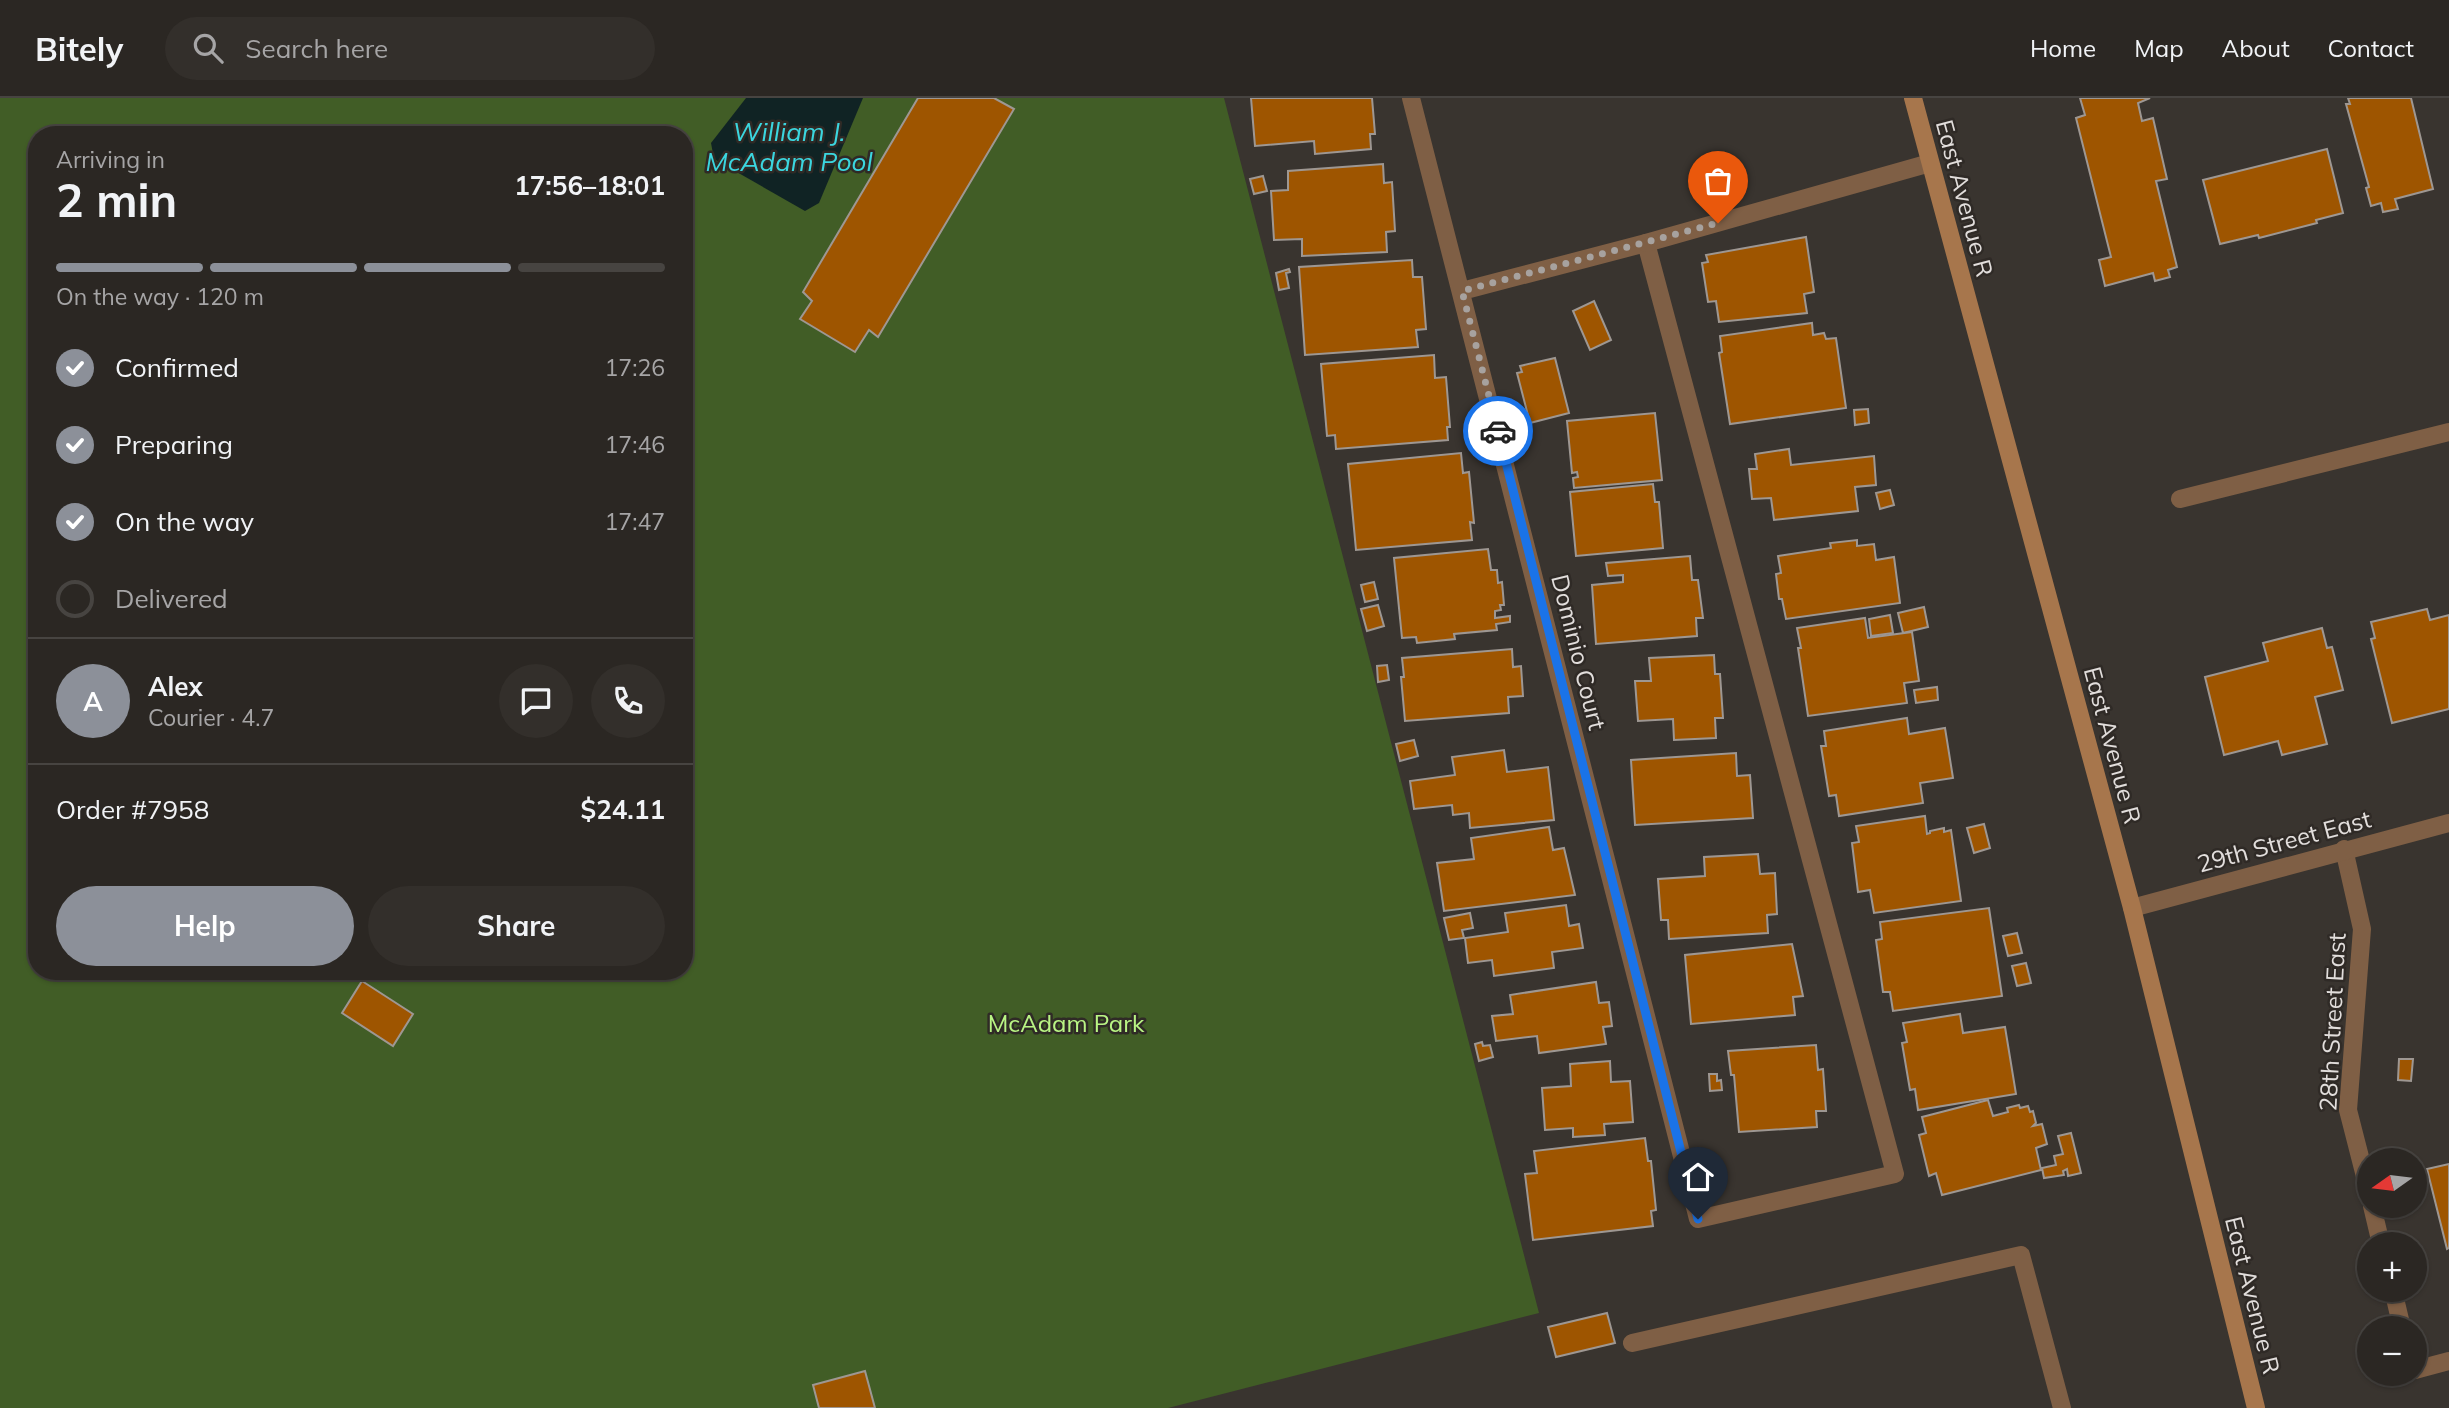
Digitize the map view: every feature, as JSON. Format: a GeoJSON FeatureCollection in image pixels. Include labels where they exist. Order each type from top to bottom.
{"type":"FeatureCollection","features":[{"type":"Feature","properties":{"kind":"main road","name":"East Avenue R"},"geometry":{"type":"LineString","coordinates":[[1913,98],[2132,908],[2256,1408]]}},
{"type":"Feature","properties":{"kind":"street","name":"Dominio Court"},"geometry":{"type":"LineString","coordinates":[[1412,98],[1698,1219],[1895,1174],[1646,243]]}},
{"type":"Feature","properties":{"kind":"street"},"geometry":{"type":"LineString","coordinates":[[1462,291],[1646,243],[1930,163]]}},
{"type":"Feature","properties":{"kind":"street"},"geometry":{"type":"LineString","coordinates":[[2180,499],[2449,432]]}},
{"type":"Feature","properties":{"kind":"street","name":"29th Street East"},"geometry":{"type":"LineString","coordinates":[[2132,908],[2449,822]]}},
{"type":"Feature","properties":{"kind":"street","name":"28th Street East"},"geometry":{"type":"LineString","coordinates":[[2344,849],[2362,929],[2348,1110],[2358,1148]]}},
{"type":"Feature","properties":{"kind":"street"},"geometry":{"type":"LineString","coordinates":[[1632,1343],[2021,1255],[2062,1408]]}},
{"type":"Feature","properties":{"kind":"street"},"geometry":{"type":"LineString","coordinates":[[2427,1367],[2449,1361]]}},
{"type":"Feature","properties":{"kind":"green space","name":"McAdam Park"},"geometry":{"type":"Polygon","coordinates":[[[0,98],[1224,98],[1539,1313],[1168,1408],[0,1408],[0,98]]]}},
{"type":"Feature","properties":{"kind":"water","name":"William J. McAdam Pool"},"geometry":{"type":"Polygon","coordinates":[[[746,98],[863,98],[819,203],[805,211],[714,159],[711,143],[746,98]]]}},
{"type":"Feature","properties":{"kind":"building"},"geometry":{"type":"Polygon","coordinates":[[[918,98],[994,98],[1014,109],[878,337],[869,330],[855,352],[800,319],[812,301],[803,292],[918,98]]]}},
{"type":"Feature","properties":{"kind":"building"},"geometry":{"type":"Polygon","coordinates":[[[1251,98],[1372,98],[1375,134],[1370,134],[1371,149],[1315,154],[1314,141],[1255,146],[1251,98]]]}},
{"type":"Feature","properties":{"kind":"building"},"geometry":{"type":"Polygon","coordinates":[[[2080,98],[2150,98],[2138,103],[2142,121],[2153,118],[2167,179],[2156,181],[2177,267],[2168,270],[2170,277],[2155,281],[2153,273],[2105,286],[2099,260],[2111,257],[2076,118],[2085,115],[2080,98]]]}},
{"type":"Feature","properties":{"kind":"building"},"geometry":{"type":"Polygon","coordinates":[[[2348,98],[2411,98],[2433,189],[2395,199],[2398,209],[2383,212],[2381,203],[2371,206],[2366,188],[2369,187],[2346,104],[2350,104],[2348,98]]]}},
{"type":"Feature","properties":{"kind":"building"},"geometry":{"type":"Polygon","coordinates":[[[2327,149],[2343,213],[2316,220],[2317,223],[2259,238],[2258,235],[2220,244],[2203,180],[2327,149]]]}},
{"type":"Feature","properties":{"kind":"building"},"geometry":{"type":"Polygon","coordinates":[[[1383,164],[1384,183],[1392,182],[1395,231],[1386,232],[1387,252],[1302,256],[1302,239],[1274,240],[1271,191],[1288,190],[1288,171],[1383,164]]]}},
{"type":"Feature","properties":{"kind":"building"},"geometry":{"type":"Polygon","coordinates":[[[1263,176],[1267,191],[1254,194],[1250,179],[1263,176]]]}},
{"type":"Feature","properties":{"kind":"building"},"geometry":{"type":"Polygon","coordinates":[[[1806,237],[1814,292],[1804,294],[1807,313],[1719,322],[1716,301],[1708,302],[1702,263],[1708,262],[1706,255],[1806,237]]]}},
{"type":"Feature","properties":{"kind":"building"},"geometry":{"type":"Polygon","coordinates":[[[1412,260],[1413,277],[1422,277],[1426,329],[1416,330],[1418,347],[1305,355],[1299,267],[1412,260]]]}},
{"type":"Feature","properties":{"kind":"building"},"geometry":{"type":"Polygon","coordinates":[[[1289,269],[1290,272],[1286,273],[1289,288],[1279,290],[1276,273],[1289,269]]]}},
{"type":"Feature","properties":{"kind":"building"},"geometry":{"type":"Polygon","coordinates":[[[1594,301],[1611,340],[1590,350],[1573,311],[1594,301]]]}},
{"type":"Feature","properties":{"kind":"building"},"geometry":{"type":"Polygon","coordinates":[[[1812,323],[1813,335],[1824,333],[1826,339],[1836,338],[1846,408],[1730,424],[1719,353],[1722,352],[1720,336],[1812,323]]]}},
{"type":"Feature","properties":{"kind":"building"},"geometry":{"type":"Polygon","coordinates":[[[1434,355],[1435,378],[1446,377],[1450,427],[1447,427],[1448,440],[1336,449],[1335,435],[1327,436],[1321,364],[1434,355]]]}},
{"type":"Feature","properties":{"kind":"building"},"geometry":{"type":"Polygon","coordinates":[[[1555,358],[1569,413],[1530,423],[1517,373],[1522,372],[1520,366],[1555,358]]]}},
{"type":"Feature","properties":{"kind":"building"},"geometry":{"type":"Polygon","coordinates":[[[1868,409],[1869,423],[1855,425],[1854,410],[1868,409]]]}},
{"type":"Feature","properties":{"kind":"building"},"geometry":{"type":"Polygon","coordinates":[[[1655,413],[1662,480],[1574,488],[1573,478],[1578,477],[1577,472],[1572,473],[1567,421],[1655,413]]]}},
{"type":"Feature","properties":{"kind":"building"},"geometry":{"type":"Polygon","coordinates":[[[1789,449],[1791,465],[1874,456],[1876,485],[1855,487],[1858,511],[1774,520],[1771,498],[1752,499],[1749,469],[1757,469],[1755,454],[1789,449]]]}},
{"type":"Feature","properties":{"kind":"building"},"geometry":{"type":"Polygon","coordinates":[[[1461,453],[1463,473],[1469,472],[1474,523],[1470,522],[1472,540],[1356,550],[1348,464],[1461,453]]]}},
{"type":"Feature","properties":{"kind":"building"},"geometry":{"type":"Polygon","coordinates":[[[1653,484],[1655,502],[1659,502],[1663,548],[1576,556],[1570,492],[1653,484]]]}},
{"type":"Feature","properties":{"kind":"building"},"geometry":{"type":"Polygon","coordinates":[[[1890,490],[1894,505],[1880,509],[1876,493],[1890,490]]]}},
{"type":"Feature","properties":{"kind":"building"},"geometry":{"type":"Polygon","coordinates":[[[1857,540],[1857,546],[1874,544],[1876,560],[1894,557],[1900,603],[1786,619],[1782,599],[1779,599],[1776,574],[1781,573],[1778,556],[1831,548],[1830,543],[1857,540]]]}},
{"type":"Feature","properties":{"kind":"building"},"geometry":{"type":"Polygon","coordinates":[[[1488,549],[1491,570],[1497,570],[1498,583],[1502,582],[1504,605],[1500,605],[1501,610],[1495,611],[1495,618],[1510,616],[1510,622],[1496,624],[1497,630],[1454,634],[1455,639],[1417,643],[1416,637],[1402,638],[1394,558],[1488,549]]]}},
{"type":"Feature","properties":{"kind":"building"},"geometry":{"type":"Polygon","coordinates":[[[1690,556],[1692,580],[1698,580],[1703,618],[1696,618],[1697,636],[1596,644],[1592,585],[1623,582],[1623,575],[1608,576],[1606,563],[1690,556]]]}},
{"type":"Feature","properties":{"kind":"building"},"geometry":{"type":"Polygon","coordinates":[[[1374,582],[1378,599],[1365,602],[1361,585],[1374,582]]]}},
{"type":"Feature","properties":{"kind":"building"},"geometry":{"type":"Polygon","coordinates":[[[1378,605],[1384,626],[1367,631],[1361,609],[1378,605]]]}},
{"type":"Feature","properties":{"kind":"building"},"geometry":{"type":"Polygon","coordinates":[[[1924,607],[1928,627],[1903,633],[1898,613],[1924,607]]]}},
{"type":"Feature","properties":{"kind":"building"},"geometry":{"type":"Polygon","coordinates":[[[2427,609],[2430,620],[2449,615],[2449,709],[2392,723],[2371,639],[2375,638],[2371,622],[2427,609]]]}},
{"type":"Feature","properties":{"kind":"building"},"geometry":{"type":"Polygon","coordinates":[[[1890,615],[1893,633],[1871,636],[1869,619],[1890,615]]]}},
{"type":"Feature","properties":{"kind":"building"},"geometry":{"type":"Polygon","coordinates":[[[1865,618],[1868,638],[1912,632],[1919,681],[1904,683],[1907,703],[1808,716],[1797,628],[1865,618]]]}},
{"type":"Feature","properties":{"kind":"building"},"geometry":{"type":"Polygon","coordinates":[[[2322,628],[2327,648],[2332,647],[2343,690],[2315,697],[2327,744],[2282,755],[2278,741],[2224,755],[2205,677],[2268,661],[2263,643],[2322,628]]]}},
{"type":"Feature","properties":{"kind":"building"},"geometry":{"type":"Polygon","coordinates":[[[1512,649],[1513,667],[1521,666],[1523,696],[1508,697],[1509,713],[1405,721],[1402,658],[1512,649]]]}},
{"type":"Feature","properties":{"kind":"building"},"geometry":{"type":"Polygon","coordinates":[[[1714,655],[1715,674],[1720,674],[1723,718],[1715,718],[1716,738],[1674,740],[1673,719],[1638,721],[1635,681],[1651,681],[1649,658],[1714,655]]]}},
{"type":"Feature","properties":{"kind":"building"},"geometry":{"type":"Polygon","coordinates":[[[1387,665],[1389,680],[1378,682],[1377,666],[1387,665]]]}},
{"type":"Feature","properties":{"kind":"building"},"geometry":{"type":"Polygon","coordinates":[[[1937,687],[1938,700],[1916,703],[1914,690],[1937,687]]]}},
{"type":"Feature","properties":{"kind":"building"},"geometry":{"type":"Polygon","coordinates":[[[1907,718],[1909,734],[1945,728],[1953,778],[1920,783],[1923,803],[1839,816],[1836,795],[1829,796],[1821,746],[1826,746],[1824,731],[1907,718]]]}},
{"type":"Feature","properties":{"kind":"building"},"geometry":{"type":"Polygon","coordinates":[[[1414,740],[1418,756],[1400,761],[1396,744],[1414,740]]]}},
{"type":"Feature","properties":{"kind":"building"},"geometry":{"type":"Polygon","coordinates":[[[1504,750],[1507,772],[1548,767],[1554,820],[1470,828],[1469,813],[1453,815],[1452,805],[1414,809],[1410,781],[1455,775],[1452,757],[1504,750]]]}},
{"type":"Feature","properties":{"kind":"building"},"geometry":{"type":"Polygon","coordinates":[[[1736,753],[1737,776],[1750,775],[1753,818],[1635,825],[1631,760],[1736,753]]]}},
{"type":"Feature","properties":{"kind":"building"},"geometry":{"type":"Polygon","coordinates":[[[1925,816],[1927,834],[1944,828],[1944,832],[1951,830],[1961,901],[1874,913],[1870,890],[1858,892],[1852,843],[1859,842],[1856,826],[1925,816]]]}},
{"type":"Feature","properties":{"kind":"building"},"geometry":{"type":"Polygon","coordinates":[[[1984,824],[1990,848],[1974,853],[1967,828],[1984,824]]]}},
{"type":"Feature","properties":{"kind":"building"},"geometry":{"type":"Polygon","coordinates":[[[1549,827],[1553,850],[1564,848],[1575,895],[1444,911],[1437,863],[1474,859],[1471,838],[1549,827]]]}},
{"type":"Feature","properties":{"kind":"building"},"geometry":{"type":"Polygon","coordinates":[[[1758,854],[1760,874],[1775,873],[1777,914],[1767,915],[1768,933],[1669,939],[1668,920],[1661,920],[1658,879],[1705,876],[1704,857],[1758,854]]]}},
{"type":"Feature","properties":{"kind":"building"},"geometry":{"type":"Polygon","coordinates":[[[1566,905],[1569,926],[1579,924],[1583,948],[1552,952],[1554,968],[1494,976],[1492,960],[1468,963],[1465,938],[1508,932],[1505,913],[1566,905]]]}},
{"type":"Feature","properties":{"kind":"building"},"geometry":{"type":"Polygon","coordinates":[[[1989,908],[2002,996],[1893,1011],[1890,992],[1883,992],[1876,940],[1882,939],[1880,922],[1989,908]]]}},
{"type":"Feature","properties":{"kind":"building"},"geometry":{"type":"Polygon","coordinates":[[[1470,913],[1473,928],[1462,930],[1464,938],[1449,940],[1444,918],[1470,913]]]}},
{"type":"Feature","properties":{"kind":"building"},"geometry":{"type":"Polygon","coordinates":[[[2017,933],[2022,953],[2008,956],[2003,936],[2017,933]]]}},
{"type":"Feature","properties":{"kind":"building"},"geometry":{"type":"Polygon","coordinates":[[[1792,944],[1803,996],[1793,997],[1795,1015],[1691,1024],[1685,955],[1792,944]]]}},
{"type":"Feature","properties":{"kind":"building"},"geometry":{"type":"Polygon","coordinates":[[[2026,963],[2031,983],[2017,986],[2012,966],[2026,963]]]}},
{"type":"Feature","properties":{"kind":"building"},"geometry":{"type":"Polygon","coordinates":[[[362,981],[413,1014],[393,1046],[342,1013],[362,981]]]}},
{"type":"Feature","properties":{"kind":"building"},"geometry":{"type":"Polygon","coordinates":[[[1596,982],[1599,1003],[1609,1002],[1612,1026],[1603,1027],[1606,1044],[1539,1053],[1537,1036],[1496,1041],[1492,1016],[1513,1014],[1510,995],[1596,982]]]}},
{"type":"Feature","properties":{"kind":"building"},"geometry":{"type":"Polygon","coordinates":[[[1960,1014],[1963,1033],[2005,1027],[2016,1094],[1918,1110],[1915,1089],[1910,1090],[1902,1043],[1907,1042],[1903,1023],[1960,1014]]]}},
{"type":"Feature","properties":{"kind":"building"},"geometry":{"type":"Polygon","coordinates":[[[1482,1042],[1483,1046],[1490,1045],[1493,1057],[1479,1061],[1475,1044],[1482,1042]]]}},
{"type":"Feature","properties":{"kind":"building"},"geometry":{"type":"Polygon","coordinates":[[[1816,1045],[1818,1070],[1823,1069],[1826,1111],[1816,1111],[1817,1127],[1739,1132],[1734,1075],[1731,1075],[1728,1051],[1816,1045]]]}},
{"type":"Feature","properties":{"kind":"building"},"geometry":{"type":"Polygon","coordinates":[[[2399,1059],[2413,1059],[2411,1081],[2398,1080],[2399,1059]]]}},
{"type":"Feature","properties":{"kind":"building"},"geometry":{"type":"Polygon","coordinates":[[[1610,1061],[1611,1082],[1630,1081],[1633,1122],[1604,1124],[1605,1135],[1573,1137],[1573,1128],[1545,1130],[1542,1088],[1571,1086],[1570,1064],[1610,1061]]]}},
{"type":"Feature","properties":{"kind":"building"},"geometry":{"type":"Polygon","coordinates":[[[1709,1074],[1717,1074],[1722,1090],[1710,1091],[1709,1074]]]}},
{"type":"Feature","properties":{"kind":"building"},"geometry":{"type":"Polygon","coordinates":[[[1988,1100],[1993,1116],[2008,1112],[2007,1108],[2019,1105],[2020,1108],[2028,1106],[2030,1112],[2033,1111],[2036,1123],[2033,1126],[2042,1124],[2047,1144],[2036,1148],[2041,1170],[1942,1195],[1936,1173],[1929,1176],[1919,1135],[1926,1133],[1922,1117],[1988,1100]]]}},
{"type":"Feature","properties":{"kind":"building"},"geometry":{"type":"Polygon","coordinates":[[[2071,1133],[2081,1173],[2068,1176],[2067,1169],[2063,1171],[2064,1175],[2044,1178],[2042,1168],[2056,1165],[2054,1156],[2063,1154],[2058,1136],[2071,1133]]]}},
{"type":"Feature","properties":{"kind":"building"},"geometry":{"type":"Polygon","coordinates":[[[1645,1138],[1648,1161],[1651,1161],[1656,1210],[1651,1211],[1653,1226],[1533,1240],[1525,1174],[1537,1173],[1534,1151],[1645,1138]]]}},
{"type":"Feature","properties":{"kind":"building"},"geometry":{"type":"Polygon","coordinates":[[[2449,1164],[2447,1249],[2427,1169],[2449,1164]]]}},
{"type":"Feature","properties":{"kind":"building"},"geometry":{"type":"Polygon","coordinates":[[[1607,1313],[1615,1343],[1556,1357],[1548,1327],[1607,1313]]]}},
{"type":"Feature","properties":{"kind":"building"},"geometry":{"type":"Polygon","coordinates":[[[865,1371],[875,1408],[819,1408],[813,1385],[865,1371]]]}},
{"type":"Feature","properties":{"kind":"way so far"},"geometry":{"type":"LineString","coordinates":[[1498,431],[1462,291],[1718,223]]}},
{"type":"Feature","properties":{"kind":"route"},"geometry":{"type":"LineString","coordinates":[[1498,431],[1698,1219]]}}]}
